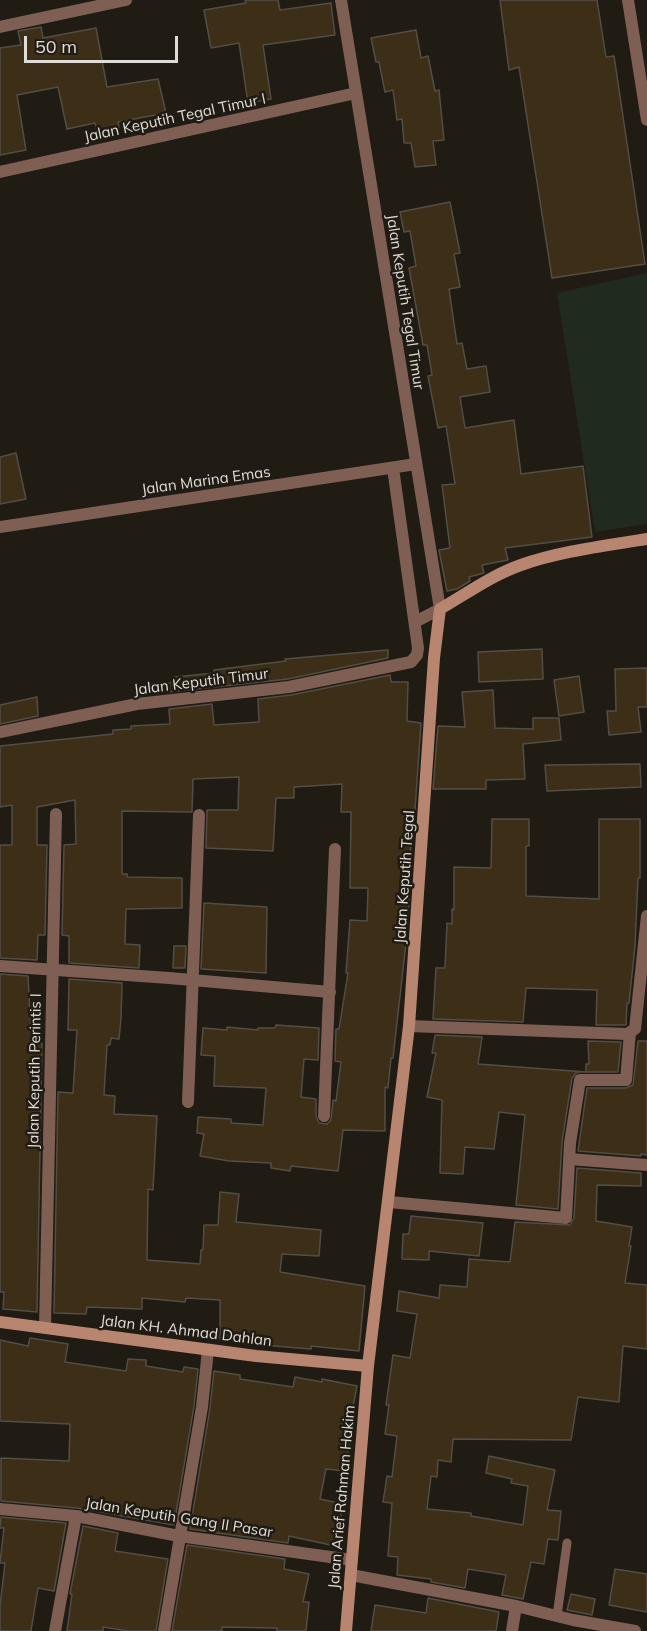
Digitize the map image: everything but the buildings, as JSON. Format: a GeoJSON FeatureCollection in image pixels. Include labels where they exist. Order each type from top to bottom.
{"type":"FeatureCollection","features":[{"type":"Feature","properties":{"kind":"main road"},"geometry":{"type":"LineString","coordinates":[[440,609],[496,576],[520,565],[560,554],[647,539]]}},
{"type":"Feature","properties":{"kind":"main road","name":"Jalan Keputih Tegal"},"geometry":{"type":"LineString","coordinates":[[368,1366],[409,1026],[434,658],[440,609]]}},
{"type":"Feature","properties":{"kind":"main road","name":"Jalan KH. Ahmad Dahlan"},"geometry":{"type":"LineString","coordinates":[[0,1322],[208,1350],[368,1366]]}},
{"type":"Feature","properties":{"kind":"main road","name":"Jalan Arief Rahman Hakim"},"geometry":{"type":"LineString","coordinates":[[346,1631],[368,1366]]}},
{"type":"Feature","properties":{"kind":"street"},"geometry":{"type":"LineString","coordinates":[[0,27],[126,0]]}},
{"type":"Feature","properties":{"kind":"street","name":"Jalan Keputih Tegal Timur"},"geometry":{"type":"LineString","coordinates":[[341,0],[440,609]]}},
{"type":"Feature","properties":{"kind":"street"},"geometry":{"type":"LineString","coordinates":[[628,0],[647,120]]}},
{"type":"Feature","properties":{"kind":"street","name":"Jalan Keputih Tegal Timur I"},"geometry":{"type":"LineString","coordinates":[[0,172],[356,93]]}},
{"type":"Feature","properties":{"kind":"street","name":"Jalan Marina Emas"},"geometry":{"type":"LineString","coordinates":[[0,526],[416,464]]}},
{"type":"Feature","properties":{"kind":"street"},"geometry":{"type":"LineString","coordinates":[[393,468],[415,622],[440,609]]}},
{"type":"Feature","properties":{"kind":"street","name":"Jalan Keputih Timur"},"geometry":{"type":"LineString","coordinates":[[0,732],[137,704],[289,687],[405,664],[411,662],[418,651],[415,622]]}},
{"type":"Feature","properties":{"kind":"street","name":"Jalan Keputih Perintis I"},"geometry":{"type":"LineString","coordinates":[[45,1327],[56,814]]}},
{"type":"Feature","properties":{"kind":"street"},"geometry":{"type":"LineString","coordinates":[[188,1102],[199,815]]}},
{"type":"Feature","properties":{"kind":"street"},"geometry":{"type":"LineString","coordinates":[[324,1116],[335,849]]}},
{"type":"Feature","properties":{"kind":"street"},"geometry":{"type":"LineString","coordinates":[[409,1026],[622,1036],[634,1029],[647,916]]}},
{"type":"Feature","properties":{"kind":"street"},"geometry":{"type":"LineString","coordinates":[[0,966],[330,992]]}},
{"type":"Feature","properties":{"kind":"street"},"geometry":{"type":"LineString","coordinates":[[389,1202],[566,1218],[569,1159],[580,1080],[626,1080],[630,1032]]}},
{"type":"Feature","properties":{"kind":"street"},"geometry":{"type":"LineString","coordinates":[[569,1159],[647,1165]]}},
{"type":"Feature","properties":{"kind":"street"},"geometry":{"type":"LineString","coordinates":[[164,1631],[202,1407],[208,1350]]}},
{"type":"Feature","properties":{"kind":"street","name":"Jalan Keputih Gang II Pasar"},"geometry":{"type":"LineString","coordinates":[[0,1509],[76,1516],[180,1536],[352,1560]]}},
{"type":"Feature","properties":{"kind":"street"},"geometry":{"type":"LineString","coordinates":[[55,1631],[76,1516]]}},
{"type":"Feature","properties":{"kind":"street"},"geometry":{"type":"LineString","coordinates":[[351,1575],[635,1631]]}},
{"type":"Feature","properties":{"kind":"street"},"geometry":{"type":"LineString","coordinates":[[512,1631],[516,1606]]}},
{"type":"Feature","properties":{"kind":"lane"},"geometry":{"type":"LineString","coordinates":[[557,1616],[567,1543]]}},
{"type":"Feature","properties":{"kind":"green space"},"geometry":{"type":"Polygon","coordinates":[[[647,273],[647,524],[595,532],[557,293],[647,273]]]}}]}
